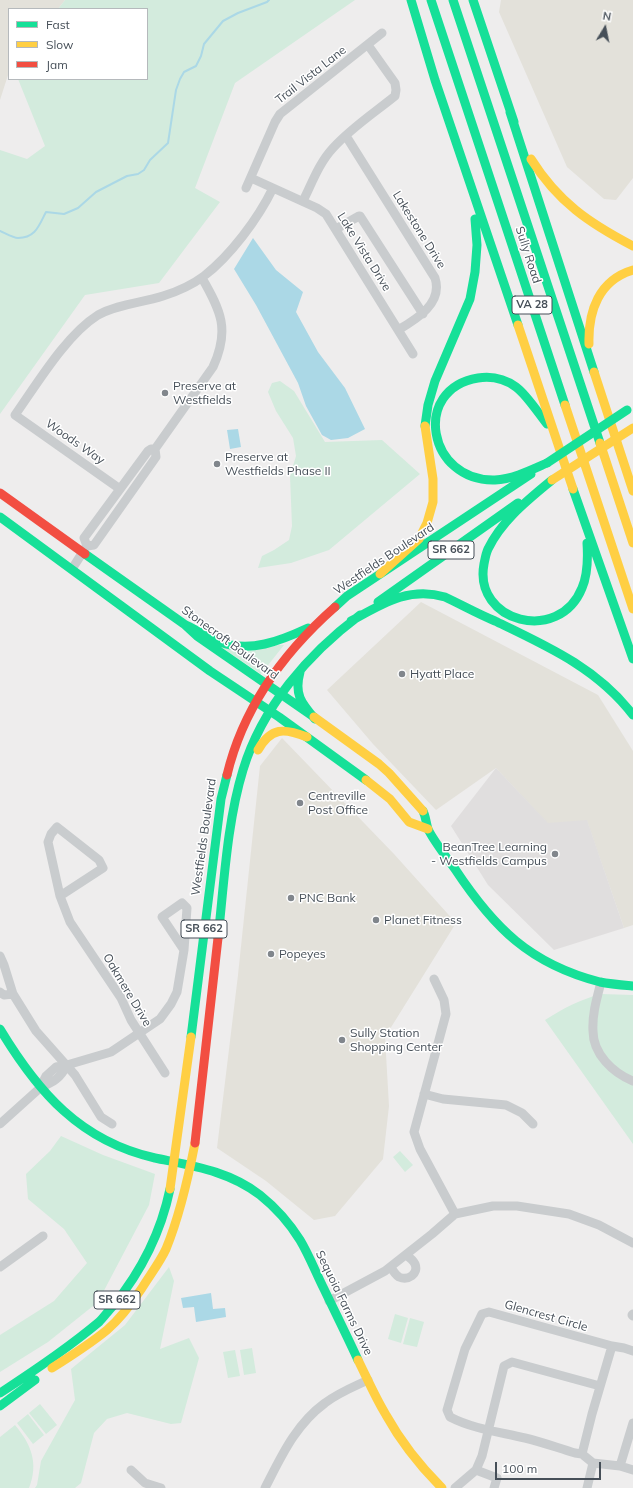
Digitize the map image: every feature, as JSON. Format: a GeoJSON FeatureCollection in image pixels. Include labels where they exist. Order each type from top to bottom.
{"type":"FeatureCollection","features":[{"type":"Feature","properties":{"kind":"main road"},"geometry":{"type":"LineString","coordinates":[[411,0],[435,80],[578,504],[633,659]]}},
{"type":"Feature","properties":{"kind":"main road","name":"Sully Road"},"geometry":{"type":"LineString","coordinates":[[430,0],[633,609]]}},
{"type":"Feature","properties":{"kind":"main road","name":"Sully Road"},"geometry":{"type":"LineString","coordinates":[[453,0],[633,543]]}},
{"type":"Feature","properties":{"kind":"main road"},"geometry":{"type":"LineString","coordinates":[[473,0],[633,492]]}},
{"type":"Feature","properties":{"kind":"main road"},"geometry":{"type":"LineString","coordinates":[[510,112],[533,162],[555,193],[588,222],[633,246]]}},
{"type":"Feature","properties":{"kind":"main road"},"geometry":{"type":"LineString","coordinates":[[380,574],[419,539],[427,522],[433,502],[433,479],[425,430],[428,405],[435,381],[470,299],[475,272],[477,229],[469,180]]}},
{"type":"Feature","properties":{"kind":"main road"},"geometry":{"type":"LineString","coordinates":[[595,373],[588,337],[594,306],[597,299],[608,284],[621,274],[633,270]]}},
{"type":"Feature","properties":{"kind":"main road"},"geometry":{"type":"LineString","coordinates":[[547,463],[519,475],[495,480],[477,479],[464,474],[453,466],[438,446],[436,435],[437,417],[440,404],[445,396],[469,380],[486,377],[505,381],[517,387],[543,419],[558,443]]}},
{"type":"Feature","properties":{"kind":"main road","name":"Westfields Boulevard"},"geometry":{"type":"LineString","coordinates":[[0,1393],[48,1361],[100,1321],[120,1297],[152,1244],[160,1226],[170,1191],[175,1162],[220,803],[232,751],[248,714],[266,684],[314,626],[347,596],[440,536],[631,407]]}},
{"type":"Feature","properties":{"kind":"main road","name":"Westfields Boulevard"},"geometry":{"type":"LineString","coordinates":[[0,1406],[85,1347],[108,1329],[131,1304],[165,1250],[179,1212],[191,1165],[196,1137],[232,814],[247,758],[270,711],[302,667],[337,631],[552,480],[633,428]]}},
{"type":"Feature","properties":{"kind":"main road"},"geometry":{"type":"LineString","coordinates":[[615,435],[633,468]]}},
{"type":"Feature","properties":{"kind":"main road"},"geometry":{"type":"LineString","coordinates":[[552,480],[505,524],[487,551],[482,566],[483,580],[488,596],[498,609],[513,618],[531,622],[548,620],[560,615],[580,594],[586,577],[588,563],[587,542],[578,504]]}},
{"type":"Feature","properties":{"kind":"main road","name":"Stonecroft Boulevard"},"geometry":{"type":"LineString","coordinates":[[0,493],[85,549],[184,624],[197,636],[282,694],[379,764],[389,773],[424,813],[428,829],[472,895],[507,934],[528,951],[549,964],[565,971],[601,982],[633,986]]}},
{"type":"Feature","properties":{"kind":"main road"},"geometry":{"type":"LineString","coordinates":[[0,518],[255,702],[345,764],[384,794],[409,822],[428,829]]}},
{"type":"Feature","properties":{"kind":"main road"},"geometry":{"type":"LineString","coordinates":[[351,621],[394,600],[411,595],[421,593],[440,596],[525,635],[574,662],[614,692],[629,708],[633,715]]}},
{"type":"Feature","properties":{"kind":"main road"},"geometry":{"type":"LineString","coordinates":[[184,624],[222,642],[238,646],[272,644],[314,626]]}},
{"type":"Feature","properties":{"kind":"main road"},"geometry":{"type":"LineString","coordinates":[[302,667],[296,687],[297,693],[302,704],[315,719]]}},
{"type":"Feature","properties":{"kind":"main road"},"geometry":{"type":"LineString","coordinates":[[236,795],[243,788],[251,764],[260,746],[269,735],[285,730],[307,737]]}},
{"type":"Feature","properties":{"kind":"main road","name":"Sequoia Farms Drive"},"geometry":{"type":"LineString","coordinates":[[0,1029],[27,1072],[40,1088],[66,1114],[83,1126],[121,1147],[146,1156],[221,1173],[238,1181],[268,1202],[300,1240],[385,1414],[399,1437],[416,1460],[442,1488]]}},
{"type":"Feature","properties":{"kind":"street","name":"Trail Vista Lane"},"geometry":{"type":"LineString","coordinates":[[246,188],[275,122],[280,114],[382,33]]}},
{"type":"Feature","properties":{"kind":"street"},"geometry":{"type":"LineString","coordinates":[[304,202],[319,168],[332,148],[394,96],[396,90],[395,83],[368,45]]}},
{"type":"Feature","properties":{"kind":"street","name":"Lakestone Drive"},"geometry":{"type":"LineString","coordinates":[[346,136],[435,278],[437,284],[437,291],[428,309],[423,314],[398,330]]}},
{"type":"Feature","properties":{"kind":"street","name":"Lake Vista Drive"},"geometry":{"type":"LineString","coordinates":[[250,178],[304,202],[326,214],[413,354]]}},
{"type":"Feature","properties":{"kind":"street"},"geometry":{"type":"LineString","coordinates":[[72,569],[85,549],[94,545],[112,520],[154,459],[156,454],[155,449],[213,367],[219,352],[222,329],[220,314],[215,300],[202,278],[223,258],[240,238],[260,212],[272,188]]}},
{"type":"Feature","properties":{"kind":"street"},"geometry":{"type":"LineString","coordinates":[[336,229],[360,216],[423,314]]}},
{"type":"Feature","properties":{"kind":"street","name":"Woods Way"},"geometry":{"type":"LineString","coordinates":[[120,489],[15,415],[64,347],[88,323],[111,309],[162,296],[183,288],[202,278]]}},
{"type":"Feature","properties":{"kind":"street"},"geometry":{"type":"LineString","coordinates":[[85,549],[84,538],[148,451],[155,449]]}},
{"type":"Feature","properties":{"kind":"street","name":"Oakmere Drive"},"geometry":{"type":"LineString","coordinates":[[60,896],[103,868],[99,860],[57,827],[51,834],[48,842],[60,896],[70,922],[121,998],[131,1020],[165,1073]]}},
{"type":"Feature","properties":{"kind":"street"},"geometry":{"type":"LineString","coordinates":[[0,1124],[40,1088],[46,1076],[56,1066],[67,1066],[111,1052],[140,1034],[160,1019],[171,1004],[177,992],[184,950]]}},
{"type":"Feature","properties":{"kind":"street"},"geometry":{"type":"LineString","coordinates":[[0,956],[13,994],[36,1031],[75,1075],[102,1117],[112,1124]]}},
{"type":"Feature","properties":{"kind":"street"},"geometry":{"type":"LineString","coordinates":[[434,979],[444,1000],[446,1014],[414,1132],[420,1149],[455,1214]]}},
{"type":"Feature","properties":{"kind":"street"},"geometry":{"type":"LineString","coordinates":[[601,982],[594,1013],[592,1032],[602,1058],[615,1072],[633,1081]]}},
{"type":"Feature","properties":{"kind":"street"},"geometry":{"type":"LineString","coordinates":[[0,992],[4,995],[13,994]]}},
{"type":"Feature","properties":{"kind":"street"},"geometry":{"type":"LineString","coordinates":[[424,1094],[443,1099],[506,1105],[522,1113],[533,1124]]}},
{"type":"Feature","properties":{"kind":"street"},"geometry":{"type":"LineString","coordinates":[[329,1301],[390,1267],[455,1214],[493,1206],[517,1206],[569,1214],[599,1226],[633,1243]]}},
{"type":"Feature","properties":{"kind":"street"},"geometry":{"type":"LineString","coordinates":[[1,1264],[43,1236]]}},
{"type":"Feature","properties":{"kind":"street"},"geometry":{"type":"LineString","coordinates":[[390,1267],[398,1276],[405,1278],[410,1277],[415,1273],[415,1263],[406,1254]]}},
{"type":"Feature","properties":{"kind":"street","name":"Glencrest Circle"},"geometry":{"type":"LineString","coordinates":[[582,1454],[526,1438],[488,1430],[455,1420],[450,1417],[448,1410],[465,1349],[482,1314],[489,1312],[633,1351]]}},
{"type":"Feature","properties":{"kind":"street"},"geometry":{"type":"LineString","coordinates":[[612,1346],[582,1454],[593,1463],[620,1466],[633,1470]]}},
{"type":"Feature","properties":{"kind":"street"},"geometry":{"type":"LineString","coordinates":[[455,1488],[476,1470],[482,1456],[504,1366],[512,1362],[600,1386]]}},
{"type":"Feature","properties":{"kind":"street"},"geometry":{"type":"LineString","coordinates":[[265,1488],[288,1443],[305,1420],[325,1402],[368,1380]]}},
{"type":"Feature","properties":{"kind":"street"},"geometry":{"type":"LineString","coordinates":[[620,1466],[633,1423]]}},
{"type":"Feature","properties":{"kind":"street"},"geometry":{"type":"LineString","coordinates":[[587,1488],[593,1463]]}},
{"type":"Feature","properties":{"kind":"street"},"geometry":{"type":"LineString","coordinates":[[131,1470],[145,1483],[161,1488]]}},
{"type":"Feature","properties":{"kind":"street"},"geometry":{"type":"LineString","coordinates":[[476,1470],[497,1478],[494,1488]]}},
{"type":"Feature","properties":{"kind":"shaded area"},"geometry":{"type":"Polygon","coordinates":[[[0,0],[65,0],[59,8],[8,8],[8,75],[0,100],[0,0]]]}},
{"type":"Feature","properties":{"kind":"shaded area"},"geometry":{"type":"Polygon","coordinates":[[[501,0],[633,0],[633,178],[616,200],[604,199],[567,167],[499,12],[501,0]]]}},
{"type":"Feature","properties":{"kind":"shaded area"},"geometry":{"type":"Polygon","coordinates":[[[421,602],[598,695],[633,751],[633,925],[624,928],[587,821],[548,824],[496,768],[436,810],[373,744],[327,690],[421,602]]]}},
{"type":"Feature","properties":{"kind":"shaded area"},"geometry":{"type":"Polygon","coordinates":[[[282,738],[394,854],[456,923],[385,1037],[389,1106],[383,1159],[335,1216],[314,1220],[266,1181],[217,1148],[238,975],[260,766],[282,738]]]}},
{"type":"Feature","properties":{"kind":"shaded area","name":"BeanTree Learning - Westfields Campus"},"geometry":{"type":"Polygon","coordinates":[[[496,768],[548,823],[587,820],[624,928],[554,950],[488,885],[451,826],[496,768]]]}},
{"type":"Feature","properties":{"kind":"green space"},"geometry":{"type":"Polygon","coordinates":[[[65,0],[355,0],[235,83],[195,188],[220,202],[159,283],[85,295],[0,414],[0,150],[27,159],[45,146],[18,80],[148,80],[148,8],[59,8],[65,0]]]}},
{"type":"Feature","properties":{"kind":"green space"},"geometry":{"type":"Polygon","coordinates":[[[280,381],[294,391],[325,442],[382,440],[420,474],[329,550],[291,563],[258,568],[262,556],[289,540],[292,526],[290,476],[296,456],[293,438],[276,411],[268,392],[272,383],[280,381]]]}},
{"type":"Feature","properties":{"kind":"green space"},"geometry":{"type":"Polygon","coordinates":[[[218,645],[284,645],[261,674],[218,645]]]}},
{"type":"Feature","properties":{"kind":"green space"},"geometry":{"type":"Polygon","coordinates":[[[601,994],[633,995],[633,1144],[545,1020],[572,1005],[601,994]]]}},
{"type":"Feature","properties":{"kind":"green space"},"geometry":{"type":"Polygon","coordinates":[[[61,1136],[103,1155],[155,1174],[149,1205],[98,1302],[48,1342],[0,1372],[0,1335],[54,1301],[87,1263],[64,1229],[28,1199],[26,1174],[50,1151],[61,1136]]]}},
{"type":"Feature","properties":{"kind":"green space"},"geometry":{"type":"Polygon","coordinates":[[[400,1151],[413,1165],[405,1172],[393,1157],[400,1151]]]}},
{"type":"Feature","properties":{"kind":"green space"},"geometry":{"type":"Polygon","coordinates":[[[169,1267],[174,1281],[160,1349],[189,1338],[199,1358],[181,1423],[171,1424],[127,1413],[107,1419],[94,1433],[81,1483],[75,1488],[35,1488],[37,1485],[41,1461],[75,1400],[71,1369],[125,1325],[169,1267]]]}},
{"type":"Feature","properties":{"kind":"green space"},"geometry":{"type":"Polygon","coordinates":[[[395,1314],[408,1318],[401,1343],[388,1339],[395,1314]]]}},
{"type":"Feature","properties":{"kind":"green space"},"geometry":{"type":"Polygon","coordinates":[[[410,1318],[424,1322],[417,1347],[403,1344],[410,1318]]]}},
{"type":"Feature","properties":{"kind":"green space"},"geometry":{"type":"Polygon","coordinates":[[[252,1348],[256,1373],[244,1375],[240,1350],[252,1348]]]}},
{"type":"Feature","properties":{"kind":"green space"},"geometry":{"type":"Polygon","coordinates":[[[235,1350],[240,1376],[228,1378],[223,1352],[235,1350]]]}},
{"type":"Feature","properties":{"kind":"green space"},"geometry":{"type":"Polygon","coordinates":[[[40,1404],[57,1425],[46,1434],[29,1413],[40,1404]]]}},
{"type":"Feature","properties":{"kind":"green space"},"geometry":{"type":"Polygon","coordinates":[[[28,1414],[44,1435],[33,1444],[17,1423],[28,1414]]]}},
{"type":"Feature","properties":{"kind":"green space"},"geometry":{"type":"Polygon","coordinates":[[[15,1425],[21,1432],[32,1454],[32,1479],[29,1488],[0,1488],[0,1437],[15,1425]]]}},
{"type":"Feature","properties":{"kind":"water"},"geometry":{"type":"Polygon","coordinates":[[[253,238],[276,270],[303,292],[296,312],[318,352],[345,388],[365,429],[348,438],[331,440],[322,435],[306,406],[298,383],[256,305],[234,269],[253,238]]]}},
{"type":"Feature","properties":{"kind":"water"},"geometry":{"type":"Polygon","coordinates":[[[238,429],[241,447],[230,449],[227,430],[238,429]]]}},
{"type":"Feature","properties":{"kind":"water"},"geometry":{"type":"Polygon","coordinates":[[[211,1293],[213,1309],[225,1308],[226,1317],[196,1322],[194,1307],[183,1308],[181,1298],[211,1293]]]}},
{"type":"Feature","properties":{"kind":"waterway"},"geometry":{"type":"LineString","coordinates":[[0,231],[16,238],[29,236],[39,226],[46,212],[64,214],[78,208],[96,192],[127,176],[138,174],[144,170],[150,160],[168,143],[176,90],[184,72],[196,66],[201,56],[204,44],[223,21],[269,0]]}},
{"type":"Feature","properties":{"kind":"traffic: fast"},"geometry":{"type":"LineString","coordinates":[[411,0],[435,80],[518,325]]}},
{"type":"Feature","properties":{"kind":"traffic: fast"},"geometry":{"type":"LineString","coordinates":[[431,0],[565,405]]}},
{"type":"Feature","properties":{"kind":"traffic: fast"},"geometry":{"type":"LineString","coordinates":[[453,0],[600,443]]}},
{"type":"Feature","properties":{"kind":"traffic: fast"},"geometry":{"type":"LineString","coordinates":[[473,0],[514,122]]}},
{"type":"Feature","properties":{"kind":"traffic: fast"},"geometry":{"type":"LineString","coordinates":[[510,112],[594,372]]}},
{"type":"Feature","properties":{"kind":"traffic: fast"},"geometry":{"type":"LineString","coordinates":[[425,426],[428,405],[435,381],[470,299],[475,272],[477,245],[475,219]]}},
{"type":"Feature","properties":{"kind":"traffic: fast"},"geometry":{"type":"LineString","coordinates":[[547,424],[520,390],[503,380],[488,377],[478,378],[457,386],[443,399],[436,416],[436,434],[443,452],[455,466],[472,477],[495,480],[508,478],[522,474],[547,463]]}},
{"type":"Feature","properties":{"kind":"traffic: fast"},"geometry":{"type":"LineString","coordinates":[[547,463],[627,410]]}},
{"type":"Feature","properties":{"kind":"traffic: fast"},"geometry":{"type":"LineString","coordinates":[[335,607],[347,596],[531,474]]}},
{"type":"Feature","properties":{"kind":"traffic: fast"},"geometry":{"type":"LineString","coordinates":[[552,480],[516,511],[501,529],[488,549],[484,564],[484,584],[491,600],[504,612],[520,619],[538,621],[555,616],[571,606],[582,588],[587,566],[587,543]]}},
{"type":"Feature","properties":{"kind":"traffic: fast"},"geometry":{"type":"LineString","coordinates":[[573,489],[633,659]]}},
{"type":"Feature","properties":{"kind":"traffic: fast"},"geometry":{"type":"LineString","coordinates":[[378,602],[518,503]]}},
{"type":"Feature","properties":{"kind":"traffic: fast"},"geometry":{"type":"LineString","coordinates":[[0,517],[210,671],[279,717],[366,780]]}},
{"type":"Feature","properties":{"kind":"traffic: fast"},"geometry":{"type":"LineString","coordinates":[[85,554],[184,624],[197,636],[314,717]]}},
{"type":"Feature","properties":{"kind":"traffic: fast"},"geometry":{"type":"LineString","coordinates":[[351,621],[396,598],[419,594],[432,594],[445,597],[552,649],[570,660],[604,684],[619,698],[633,715]]}},
{"type":"Feature","properties":{"kind":"traffic: fast"},"geometry":{"type":"LineString","coordinates":[[218,938],[233,811],[243,770],[251,747],[262,725],[289,684],[322,647],[360,615]]}},
{"type":"Feature","properties":{"kind":"traffic: fast"},"geometry":{"type":"LineString","coordinates":[[184,624],[220,642],[242,646],[265,644],[308,628]]}},
{"type":"Feature","properties":{"kind":"traffic: fast"},"geometry":{"type":"LineString","coordinates":[[300,672],[298,692],[306,708],[315,719]]}},
{"type":"Feature","properties":{"kind":"traffic: fast"},"geometry":{"type":"LineString","coordinates":[[191,1037],[221,799],[227,775]]}},
{"type":"Feature","properties":{"kind":"traffic: fast"},"geometry":{"type":"LineString","coordinates":[[423,811],[428,829],[440,849],[484,909],[516,941],[553,965],[575,974],[600,982],[633,986]]}},
{"type":"Feature","properties":{"kind":"traffic: fast"},"geometry":{"type":"LineString","coordinates":[[0,1029],[14,1052],[46,1093],[64,1111],[104,1140],[128,1150],[155,1158],[210,1170],[236,1180],[260,1195],[271,1205],[292,1228],[300,1240],[358,1360]]}},
{"type":"Feature","properties":{"kind":"traffic: fast"},"geometry":{"type":"LineString","coordinates":[[0,1393],[75,1341],[99,1322],[113,1306],[141,1266],[161,1221],[170,1189]]}},
{"type":"Feature","properties":{"kind":"traffic: fast"},"geometry":{"type":"LineString","coordinates":[[0,1406],[35,1380]]}},
{"type":"Feature","properties":{"kind":"traffic: slow"},"geometry":{"type":"LineString","coordinates":[[531,159],[552,188],[576,210],[602,229],[633,246]]}},
{"type":"Feature","properties":{"kind":"traffic: slow"},"geometry":{"type":"LineString","coordinates":[[589,344],[591,320],[598,298],[612,281],[633,270]]}},
{"type":"Feature","properties":{"kind":"traffic: slow"},"geometry":{"type":"LineString","coordinates":[[518,325],[573,489]]}},
{"type":"Feature","properties":{"kind":"traffic: slow"},"geometry":{"type":"LineString","coordinates":[[594,372],[633,491]]}},
{"type":"Feature","properties":{"kind":"traffic: slow"},"geometry":{"type":"LineString","coordinates":[[565,405],[633,609]]}},
{"type":"Feature","properties":{"kind":"traffic: slow"},"geometry":{"type":"LineString","coordinates":[[380,574],[419,539],[427,523],[433,502],[433,479],[425,426]]}},
{"type":"Feature","properties":{"kind":"traffic: slow"},"geometry":{"type":"LineString","coordinates":[[552,480],[633,428]]}},
{"type":"Feature","properties":{"kind":"traffic: slow"},"geometry":{"type":"LineString","coordinates":[[600,443],[633,543]]}},
{"type":"Feature","properties":{"kind":"traffic: slow"},"geometry":{"type":"LineString","coordinates":[[314,717],[379,764],[423,811]]}},
{"type":"Feature","properties":{"kind":"traffic: slow"},"geometry":{"type":"LineString","coordinates":[[258,750],[263,742],[273,733],[285,731],[307,737]]}},
{"type":"Feature","properties":{"kind":"traffic: slow"},"geometry":{"type":"LineString","coordinates":[[366,780],[390,799],[409,822],[428,829]]}},
{"type":"Feature","properties":{"kind":"traffic: slow"},"geometry":{"type":"LineString","coordinates":[[170,1189],[191,1037]]}},
{"type":"Feature","properties":{"kind":"traffic: slow"},"geometry":{"type":"LineString","coordinates":[[52,1368],[101,1335],[112,1325],[130,1305],[158,1264],[166,1249],[179,1210],[195,1143]]}},
{"type":"Feature","properties":{"kind":"traffic: slow"},"geometry":{"type":"LineString","coordinates":[[358,1360],[378,1401],[398,1435],[426,1471],[442,1488]]}},
{"type":"Feature","properties":{"kind":"traffic: jam"},"geometry":{"type":"LineString","coordinates":[[0,493],[85,554]]}},
{"type":"Feature","properties":{"kind":"traffic: jam"},"geometry":{"type":"LineString","coordinates":[[227,775],[234,750],[243,727],[268,683],[299,643],[316,624],[335,607]]}},
{"type":"Feature","properties":{"kind":"traffic: jam"},"geometry":{"type":"LineString","coordinates":[[195,1143],[218,938]]}},
{"type":"Feature","properties":{"kind":"place","name":"Preserve at Westfields"},"geometry":{"type":"Point","coordinates":[165,393]}},
{"type":"Feature","properties":{"kind":"place","name":"Preserve at Westfields Phase II"},"geometry":{"type":"Point","coordinates":[217,464]}},
{"type":"Feature","properties":{"kind":"place","name":"Hyatt Place"},"geometry":{"type":"Point","coordinates":[402,674]}},
{"type":"Feature","properties":{"kind":"place","name":"Centreville Post Office"},"geometry":{"type":"Point","coordinates":[300,803]}},
{"type":"Feature","properties":{"kind":"place","name":"BeanTree Learning - Westfields Campus"},"geometry":{"type":"Point","coordinates":[555,854]}},
{"type":"Feature","properties":{"kind":"place","name":"PNC Bank"},"geometry":{"type":"Point","coordinates":[291,898]}},
{"type":"Feature","properties":{"kind":"place","name":"Planet Fitness"},"geometry":{"type":"Point","coordinates":[376,920]}},
{"type":"Feature","properties":{"kind":"place","name":"Popeyes"},"geometry":{"type":"Point","coordinates":[271,954]}},
{"type":"Feature","properties":{"kind":"place","name":"Sully Station Shopping Center"},"geometry":{"type":"Point","coordinates":[342,1040]}}]}
